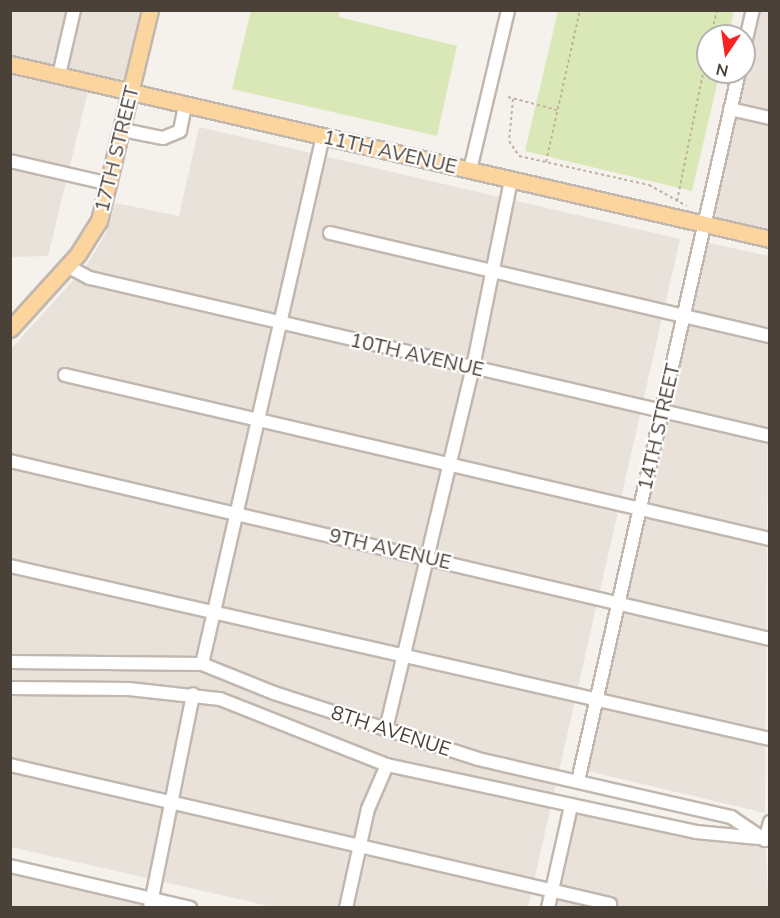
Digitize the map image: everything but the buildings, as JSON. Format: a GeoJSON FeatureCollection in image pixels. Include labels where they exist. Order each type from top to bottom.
{"type":"FeatureCollection","features":[{"type":"Feature","properties":{"kind":"main road","name":"17TH STREET"},"geometry":{"type":"LineString","coordinates":[[10,329],[67,266],[99,221],[110,184],[150,10]]}},
{"type":"Feature","properties":{"kind":"main road","name":"11TH AVENUE"},"geometry":{"type":"LineString","coordinates":[[10,64],[770,239]]}},
{"type":"Feature","properties":{"kind":"street"},"geometry":{"type":"LineString","coordinates":[[59,75],[74,10]]}},
{"type":"Feature","properties":{"kind":"street"},"geometry":{"type":"LineString","coordinates":[[470,170],[508,10]]}},
{"type":"Feature","properties":{"kind":"street","name":"14TH STREET"},"geometry":{"type":"LineString","coordinates":[[578,781],[736,84]]}},
{"type":"Feature","properties":{"kind":"street"},"geometry":{"type":"LineString","coordinates":[[123,129],[163,138],[180,131],[185,105]]}},
{"type":"Feature","properties":{"kind":"street"},"geometry":{"type":"LineString","coordinates":[[730,109],[770,118]]}},
{"type":"Feature","properties":{"kind":"street"},"geometry":{"type":"LineString","coordinates":[[202,664],[323,136]]}},
{"type":"Feature","properties":{"kind":"street"},"geometry":{"type":"LineString","coordinates":[[10,161],[110,184]]}},
{"type":"Feature","properties":{"kind":"street"},"geometry":{"type":"LineString","coordinates":[[386,729],[473,367],[511,180]]}},
{"type":"Feature","properties":{"kind":"street"},"geometry":{"type":"LineString","coordinates":[[330,232],[770,336]]}},
{"type":"Feature","properties":{"kind":"street","name":"10TH AVENUE"},"geometry":{"type":"LineString","coordinates":[[67,266],[90,278],[770,436]]}},
{"type":"Feature","properties":{"kind":"street"},"geometry":{"type":"LineString","coordinates":[[65,375],[770,539]]}},
{"type":"Feature","properties":{"kind":"street","name":"9TH AVENUE"},"geometry":{"type":"LineString","coordinates":[[10,461],[237,512],[770,639]]}},
{"type":"Feature","properties":{"kind":"street"},"geometry":{"type":"LineString","coordinates":[[10,566],[770,739]]}},
{"type":"Feature","properties":{"kind":"street","name":"8TH AVENUE"},"geometry":{"type":"LineString","coordinates":[[10,662],[202,664],[478,759],[731,818],[767,840]]}},
{"type":"Feature","properties":{"kind":"street","name":"8TH AVENUE"},"geometry":{"type":"LineString","coordinates":[[10,688],[193,693],[231,702],[387,765],[711,834],[767,840]]}},
{"type":"Feature","properties":{"kind":"street"},"geometry":{"type":"LineString","coordinates":[[150,903],[193,693]]}},
{"type":"Feature","properties":{"kind":"street"},"geometry":{"type":"LineString","coordinates":[[10,765],[610,904]]}},
{"type":"Feature","properties":{"kind":"street"},"geometry":{"type":"LineString","coordinates":[[346,908],[368,809],[387,765]]}},
{"type":"Feature","properties":{"kind":"street"},"geometry":{"type":"LineString","coordinates":[[548,908],[571,806]]}},
{"type":"Feature","properties":{"kind":"street"},"geometry":{"type":"LineString","coordinates":[[767,840],[770,822]]}},
{"type":"Feature","properties":{"kind":"street"},"geometry":{"type":"LineString","coordinates":[[10,866],[150,903],[190,908]]}},
{"type":"Feature","properties":{"kind":"path"},"geometry":{"type":"LineString","coordinates":[[546,162],[580,10]]}},
{"type":"Feature","properties":{"kind":"path"},"geometry":{"type":"LineString","coordinates":[[677,201],[701,84]]}},
{"type":"Feature","properties":{"kind":"path"},"geometry":{"type":"LineString","coordinates":[[508,98],[557,110]]}},
{"type":"Feature","properties":{"kind":"path"},"geometry":{"type":"LineString","coordinates":[[513,99],[510,148],[546,162],[649,185],[695,209]]}},
{"type":"Feature","properties":{"kind":"shaded area"},"geometry":{"type":"Polygon","coordinates":[[[10,11],[150,11],[132,92],[90,83],[48,256],[11,257],[10,11]]]}},
{"type":"Feature","properties":{"kind":"shaded area"},"geometry":{"type":"Polygon","coordinates":[[[753,11],[769,11],[769,239],[703,224],[741,84],[756,84],[756,24],[751,24],[753,11]]]}},
{"type":"Feature","properties":{"kind":"shaded area"},"geometry":{"type":"Polygon","coordinates":[[[199,127],[680,239],[528,907],[273,907],[11,847],[11,349],[86,266],[105,235],[115,203],[179,216],[199,127]]]}},
{"type":"Feature","properties":{"kind":"shaded area"},"geometry":{"type":"Polygon","coordinates":[[[705,242],[769,256],[765,813],[583,770],[705,242]]]}},
{"type":"Feature","properties":{"kind":"shaded area"},"geometry":{"type":"Polygon","coordinates":[[[571,806],[765,840],[769,907],[548,908],[571,806]]]}},
{"type":"Feature","properties":{"kind":"shaded area"},"geometry":{"type":"Polygon","coordinates":[[[11,866],[191,907],[11,907],[11,866]]]}},
{"type":"Feature","properties":{"kind":"green space"},"geometry":{"type":"Polygon","coordinates":[[[251,11],[339,11],[339,17],[457,46],[437,136],[232,89],[251,11]]]}},
{"type":"Feature","properties":{"kind":"green space"},"geometry":{"type":"Polygon","coordinates":[[[558,11],[734,11],[731,24],[696,24],[696,84],[717,84],[692,191],[525,151],[558,11]]]}}]}
